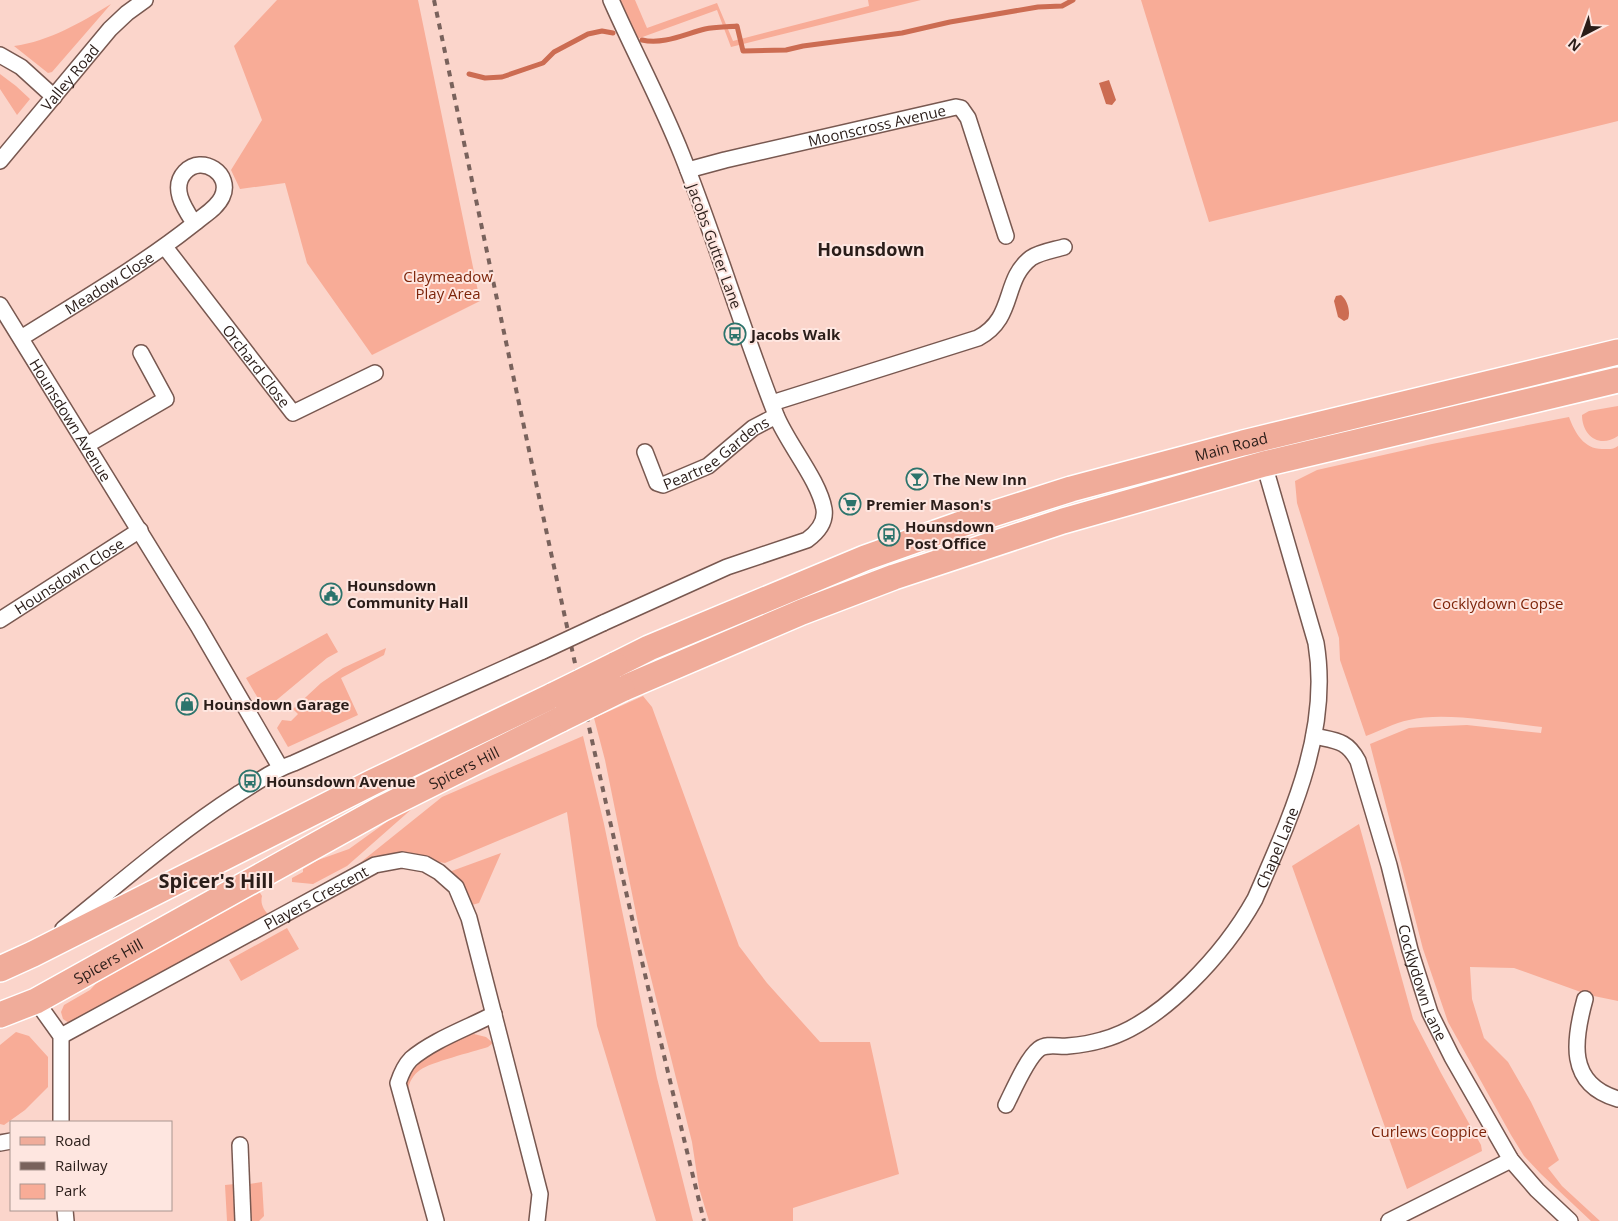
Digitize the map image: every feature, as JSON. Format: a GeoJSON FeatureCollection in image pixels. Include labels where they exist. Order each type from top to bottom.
{"type":"FeatureCollection","features":[{"type":"Feature","properties":{"kind":"main road","name":"Main Road"},"geometry":{"type":"LineString","coordinates":[[851,564],[958,525],[1071,489],[1243,444],[1618,352]]}},
{"type":"Feature","properties":{"kind":"main road","name":"Main Road"},"geometry":{"type":"LineString","coordinates":[[862,590],[894,577],[1063,521],[1264,464],[1618,380]]}},
{"type":"Feature","properties":{"kind":"main road"},"geometry":{"type":"LineString","coordinates":[[1572,391],[1595,395],[1618,392]]}},
{"type":"Feature","properties":{"kind":"main road","name":"Spicers Hill"},"geometry":{"type":"LineString","coordinates":[[0,969],[373,782],[649,648],[851,564]]}},
{"type":"Feature","properties":{"kind":"main road","name":"Spicers Hill"},"geometry":{"type":"LineString","coordinates":[[0,1015],[36,1001],[381,809],[561,719],[622,689],[802,612],[862,590]]}},
{"type":"Feature","properties":{"kind":"street","name":"Valley Road"},"geometry":{"type":"LineString","coordinates":[[0,161],[110,29],[126,13],[145,0]]}},
{"type":"Feature","properties":{"kind":"street","name":"Jacobs Gutter Lane"},"geometry":{"type":"LineString","coordinates":[[611,0],[661,106],[688,170],[774,409],[816,487],[822,502],[824,520]]}},
{"type":"Feature","properties":{"kind":"street"},"geometry":{"type":"LineString","coordinates":[[0,55],[21,67],[54,97]]}},
{"type":"Feature","properties":{"kind":"street","name":"Moonscross Avenue"},"geometry":{"type":"LineString","coordinates":[[688,170],[956,107],[961,108],[968,118],[1006,236]]}},
{"type":"Feature","properties":{"kind":"street","name":"Meadow Close"},"geometry":{"type":"LineString","coordinates":[[21,338],[165,247],[194,224]]}},
{"type":"Feature","properties":{"kind":"street","name":"Orchard Close"},"geometry":{"type":"LineString","coordinates":[[165,247],[293,413],[375,373]]}},
{"type":"Feature","properties":{"kind":"street"},"geometry":{"type":"LineString","coordinates":[[774,409],[978,338],[991,330],[1001,318],[1013,283],[1025,264],[1038,254],[1064,247]]}},
{"type":"Feature","properties":{"kind":"street","name":"Hounsdown Avenue"},"geometry":{"type":"LineString","coordinates":[[0,305],[140,530],[280,767]]}},
{"type":"Feature","properties":{"kind":"street"},"geometry":{"type":"LineString","coordinates":[[87,445],[166,399],[141,353]]}},
{"type":"Feature","properties":{"kind":"street","name":"Peartree Gardens"},"geometry":{"type":"LineString","coordinates":[[646,452],[657,483],[664,485],[708,466],[774,409]]}},
{"type":"Feature","properties":{"kind":"street","name":"Chapel Lane"},"geometry":{"type":"LineString","coordinates":[[1006,1104],[1024,1071],[1039,1049],[1048,1045],[1068,1046],[1094,1042],[1120,1034],[1140,1023],[1183,991],[1209,964],[1248,912],[1296,803],[1314,736],[1320,688],[1320,665],[1316,643],[1264,464]]}},
{"type":"Feature","properties":{"kind":"street","name":"Spicers Hill"},"geometry":{"type":"LineString","coordinates":[[33,954],[174,840],[218,807],[280,767],[543,651],[727,567],[807,540],[818,531],[824,520]]}},
{"type":"Feature","properties":{"kind":"street","name":"Hounsdown Close"},"geometry":{"type":"LineString","coordinates":[[0,620],[140,530]]}},
{"type":"Feature","properties":{"kind":"street","name":"Cocklydown Lane"},"geometry":{"type":"LineString","coordinates":[[1314,736],[1343,743],[1352,750],[1358,761],[1389,866],[1410,950],[1430,1013],[1452,1057],[1511,1160],[1537,1190],[1570,1221]]}},
{"type":"Feature","properties":{"kind":"street","name":"Players Crescent"},"geometry":{"type":"LineString","coordinates":[[61,1036],[375,865],[402,860],[424,864],[442,874],[456,887],[469,918],[540,1194],[537,1221]]}},
{"type":"Feature","properties":{"kind":"street"},"geometry":{"type":"LineString","coordinates":[[1585,999],[1576,1037],[1578,1061],[1587,1079],[1594,1086],[1603,1093],[1618,1099]]}},
{"type":"Feature","properties":{"kind":"street"},"geometry":{"type":"LineString","coordinates":[[36,1001],[61,1036],[62,1121]]}},
{"type":"Feature","properties":{"kind":"street"},"geometry":{"type":"LineString","coordinates":[[436,1221],[398,1083],[403,1071],[411,1060],[447,1037],[494,1014]]}},
{"type":"Feature","properties":{"kind":"street"},"geometry":{"type":"LineString","coordinates":[[240,1145],[243,1221]]}},
{"type":"Feature","properties":{"kind":"street"},"geometry":{"type":"LineString","coordinates":[[1390,1221],[1511,1160]]}},
{"type":"Feature","properties":{"kind":"green space","name":"Claymeadow Play Area"},"geometry":{"type":"Polygon","coordinates":[[[277,0],[418,0],[480,301],[372,355],[307,263],[285,183],[240,189],[231,170],[262,120],[234,46],[277,0]]]}},
{"type":"Feature","properties":{"kind":"green space"},"geometry":{"type":"Polygon","coordinates":[[[619,0],[635,0],[647,28],[717,3],[733,41],[869,6],[868,0],[921,0],[731,47],[717,10],[637,39],[619,0]]]}},
{"type":"Feature","properties":{"kind":"green space"},"geometry":{"type":"Polygon","coordinates":[[[1141,0],[1618,0],[1618,121],[1209,222],[1141,0]]]}},
{"type":"Feature","properties":{"kind":"green space"},"geometry":{"type":"Polygon","coordinates":[[[111,4],[52,72],[48,73],[14,46],[52,36],[111,4]]]}},
{"type":"Feature","properties":{"kind":"green space"},"geometry":{"type":"Polygon","coordinates":[[[0,74],[30,99],[17,115],[0,89],[0,74]]]}},
{"type":"Feature","properties":{"kind":"green space"},"geometry":{"type":"Polygon","coordinates":[[[1618,406],[1618,436],[1604,441],[1593,438],[1588,434],[1582,415],[1589,411],[1618,406]]]}},
{"type":"Feature","properties":{"kind":"green space","name":"Cocklydown Copse"},"geometry":{"type":"Polygon","coordinates":[[[1569,417],[1577,434],[1590,446],[1609,449],[1618,446],[1618,1001],[1589,995],[1514,968],[1470,967],[1472,999],[1484,1038],[1508,1062],[1531,1102],[1559,1160],[1548,1168],[1562,1186],[1600,1221],[1591,1221],[1524,1156],[1448,1022],[1423,949],[1370,744],[1409,728],[1467,725],[1541,733],[1542,727],[1457,717],[1440,717],[1409,720],[1366,736],[1340,660],[1339,638],[1297,503],[1295,481],[1317,470],[1432,444],[1569,417]]]}},
{"type":"Feature","properties":{"kind":"green space"},"geometry":{"type":"Polygon","coordinates":[[[327,633],[338,652],[327,658],[273,703],[262,705],[246,678],[327,633]]]}},
{"type":"Feature","properties":{"kind":"green space"},"geometry":{"type":"Polygon","coordinates":[[[386,648],[384,655],[341,678],[358,715],[288,747],[277,728],[282,720],[291,721],[298,714],[293,709],[321,683],[343,668],[386,648]]]}},
{"type":"Feature","properties":{"kind":"green space"},"geometry":{"type":"Polygon","coordinates":[[[643,696],[652,707],[739,946],[767,983],[820,1042],[870,1042],[899,1174],[793,1208],[793,1221],[709,1221],[699,1188],[692,1142],[641,938],[605,760],[594,718],[643,696]]]}},
{"type":"Feature","properties":{"kind":"green space"},"geometry":{"type":"Polygon","coordinates":[[[583,736],[604,824],[657,1078],[693,1221],[656,1221],[597,1026],[567,812],[445,863],[394,854],[374,856],[361,862],[442,797],[583,736]]]}},
{"type":"Feature","properties":{"kind":"green space"},"geometry":{"type":"Polygon","coordinates":[[[414,807],[347,866],[313,884],[292,882],[292,878],[303,872],[303,869],[318,860],[349,849],[399,813],[414,807]]]}},
{"type":"Feature","properties":{"kind":"green space","name":"Curlews Coppice"},"geometry":{"type":"Polygon","coordinates":[[[1359,824],[1413,1019],[1481,1145],[1482,1151],[1407,1189],[1292,866],[1359,824]]]}},
{"type":"Feature","properties":{"kind":"green space"},"geometry":{"type":"Polygon","coordinates":[[[501,853],[479,903],[472,905],[463,887],[449,872],[501,853]]]}},
{"type":"Feature","properties":{"kind":"green space"},"geometry":{"type":"Polygon","coordinates":[[[257,888],[262,896],[263,907],[269,915],[69,1023],[63,1019],[61,1012],[64,1005],[90,990],[104,975],[257,888]]]}},
{"type":"Feature","properties":{"kind":"green space"},"geometry":{"type":"Polygon","coordinates":[[[287,928],[299,949],[241,981],[229,960],[287,928]]]}},
{"type":"Feature","properties":{"kind":"green space"},"geometry":{"type":"Polygon","coordinates":[[[16,1032],[29,1036],[48,1057],[48,1087],[25,1110],[4,1125],[0,1124],[0,1045],[16,1032]]]}},
{"type":"Feature","properties":{"kind":"green space"},"geometry":{"type":"Polygon","coordinates":[[[474,1034],[486,1037],[493,1043],[488,1047],[425,1067],[415,1074],[410,1081],[408,1090],[406,1090],[408,1076],[414,1064],[443,1046],[474,1034]]]}},
{"type":"Feature","properties":{"kind":"green space"},"geometry":{"type":"Polygon","coordinates":[[[262,1182],[264,1216],[259,1221],[251,1221],[249,1184],[262,1182]]]}},
{"type":"Feature","properties":{"kind":"green space"},"geometry":{"type":"Polygon","coordinates":[[[235,1184],[236,1221],[227,1221],[225,1185],[235,1184]]]}},
{"type":"Feature","properties":{"kind":"shaded area"},"geometry":{"type":"Polygon","coordinates":[[[1109,80],[1116,100],[1112,105],[1106,104],[1099,83],[1109,80]]]}},
{"type":"Feature","properties":{"kind":"shaded area"},"geometry":{"type":"Polygon","coordinates":[[[1341,295],[1349,309],[1348,319],[1344,321],[1338,317],[1334,301],[1336,296],[1341,295]]]}},
{"type":"Feature","properties":{"kind":"waterway"},"geometry":{"type":"LineString","coordinates":[[642,40],[666,40],[705,29],[737,26],[743,51],[786,50],[902,33],[950,22],[1038,7],[1062,6],[1073,0]]}},
{"type":"Feature","properties":{"kind":"waterway"},"geometry":{"type":"LineString","coordinates":[[469,74],[485,78],[502,77],[543,63],[554,52],[588,34],[602,31],[613,33]]}},
{"type":"Feature","properties":{"kind":"railway"},"geometry":{"type":"LineString","coordinates":[[434,0],[597,764],[704,1221]]}},
{"type":"Feature","properties":{"kind":"place","name":"Jacobs Walk"},"geometry":{"type":"Point","coordinates":[735,334]}},
{"type":"Feature","properties":{"kind":"place","name":"The New Inn"},"geometry":{"type":"Point","coordinates":[917,479]}},
{"type":"Feature","properties":{"kind":"place","name":"Premier Mason's"},"geometry":{"type":"Point","coordinates":[850,504]}},
{"type":"Feature","properties":{"kind":"place","name":"Hounsdown Post Office"},"geometry":{"type":"Point","coordinates":[889,535]}},
{"type":"Feature","properties":{"kind":"place","name":"Hounsdown Community Hall"},"geometry":{"type":"Point","coordinates":[331,594]}},
{"type":"Feature","properties":{"kind":"place","name":"Hounsdown Garage"},"geometry":{"type":"Point","coordinates":[187,704]}},
{"type":"Feature","properties":{"kind":"place","name":"Hounsdown Avenue"},"geometry":{"type":"Point","coordinates":[250,781]}},
{"type":"Feature","properties":{"kind":"district","name":"Hounsdown"},"geometry":{"type":"Point","coordinates":[871,249]}},
{"type":"Feature","properties":{"kind":"district","name":"Spicer's Hill"},"geometry":{"type":"Point","coordinates":[216,880]}}]}
